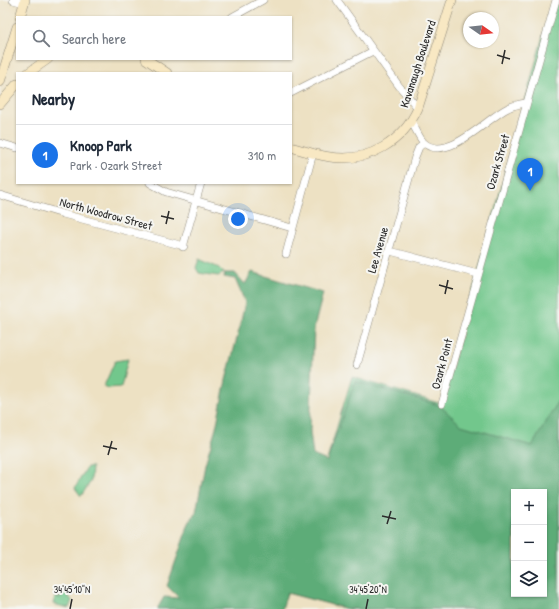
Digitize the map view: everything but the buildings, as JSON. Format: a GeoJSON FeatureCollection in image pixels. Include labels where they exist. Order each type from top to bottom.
{"type":"FeatureCollection","features":[{"type":"Feature","properties":{"kind":"street"},"geometry":{"type":"LineString","coordinates":[[14,0],[25,2],[20,16]]}},
{"type":"Feature","properties":{"kind":"street"},"geometry":{"type":"LineString","coordinates":[[234,16],[263,0]]}},
{"type":"Feature","properties":{"kind":"street"},"geometry":{"type":"LineString","coordinates":[[337,0],[399,86],[418,108]]}},
{"type":"Feature","properties":{"kind":"street","name":"Kavanaugh Boulevard"},"geometry":{"type":"LineString","coordinates":[[292,147],[342,158],[367,155],[392,142],[412,121],[418,108],[452,0]]}},
{"type":"Feature","properties":{"kind":"street","name":"Ozark Street"},"geometry":{"type":"LineString","coordinates":[[462,331],[556,0]]}},
{"type":"Feature","properties":{"kind":"street"},"geometry":{"type":"LineString","coordinates":[[0,82],[16,30]]}},
{"type":"Feature","properties":{"kind":"street"},"geometry":{"type":"LineString","coordinates":[[292,92],[373,51]]}},
{"type":"Feature","properties":{"kind":"street"},"geometry":{"type":"LineString","coordinates":[[29,72],[47,60]]}},
{"type":"Feature","properties":{"kind":"street"},"geometry":{"type":"LineString","coordinates":[[148,60],[166,72]]}},
{"type":"Feature","properties":{"kind":"street"},"geometry":{"type":"LineString","coordinates":[[0,104],[16,85]]}},
{"type":"Feature","properties":{"kind":"street"},"geometry":{"type":"LineString","coordinates":[[412,121],[424,143],[435,147],[452,146],[508,108],[526,103]]}},
{"type":"Feature","properties":{"kind":"street"},"geometry":{"type":"LineString","coordinates":[[0,143],[16,148]]}},
{"type":"Feature","properties":{"kind":"street","name":"Lee Avenue"},"geometry":{"type":"LineString","coordinates":[[357,365],[415,157],[419,146],[424,143]]}},
{"type":"Feature","properties":{"kind":"street"},"geometry":{"type":"LineString","coordinates":[[286,254],[313,153]]}},
{"type":"Feature","properties":{"kind":"street"},"geometry":{"type":"LineString","coordinates":[[151,184],[160,190],[292,228]]}},
{"type":"Feature","properties":{"kind":"street"},"geometry":{"type":"LineString","coordinates":[[196,200],[201,184]]}},
{"type":"Feature","properties":{"kind":"street","name":"North Woodrow Street"},"geometry":{"type":"LineString","coordinates":[[0,195],[183,247],[196,200]]}},
{"type":"Feature","properties":{"kind":"street"},"geometry":{"type":"LineString","coordinates":[[390,251],[478,274]]}},
{"type":"Feature","properties":{"kind":"street","name":"Ozark Point"},"geometry":{"type":"LineString","coordinates":[[442,404],[462,331]]}},
{"type":"Feature","properties":{"kind":"green space"},"geometry":{"type":"Polygon","coordinates":[[[552,3],[559,5],[559,609],[348,609],[287,593],[352,377],[442,404],[552,3]]]}},
{"type":"Feature","properties":{"kind":"green space"},"geometry":{"type":"Polygon","coordinates":[[[199,259],[219,268],[224,273],[218,276],[199,273],[196,268],[199,259]]]}},
{"type":"Feature","properties":{"kind":"green space"},"geometry":{"type":"Polygon","coordinates":[[[252,272],[323,293],[314,328],[310,431],[313,455],[327,461],[355,381],[439,405],[461,425],[532,446],[559,400],[559,609],[348,609],[287,593],[282,609],[157,609],[164,597],[179,598],[167,586],[189,523],[196,512],[205,465],[216,428],[245,302],[235,279],[224,277],[225,273],[235,273],[245,284],[252,272]]]}},
{"type":"Feature","properties":{"kind":"green space"},"geometry":{"type":"Polygon","coordinates":[[[128,359],[121,387],[108,388],[104,386],[115,361],[128,359]]]}},
{"type":"Feature","properties":{"kind":"green space"},"geometry":{"type":"Polygon","coordinates":[[[87,467],[92,467],[91,481],[81,496],[75,488],[87,467]]]}},
{"type":"Feature","properties":{"kind":"green space"},"geometry":{"type":"Polygon","coordinates":[[[62,591],[72,600],[69,608],[53,604],[55,597],[60,598],[62,591]]]}},
{"type":"Feature","properties":{"kind":"place","name":"Knoop Park"},"geometry":{"type":"Point","coordinates":[530,191]}}]}
